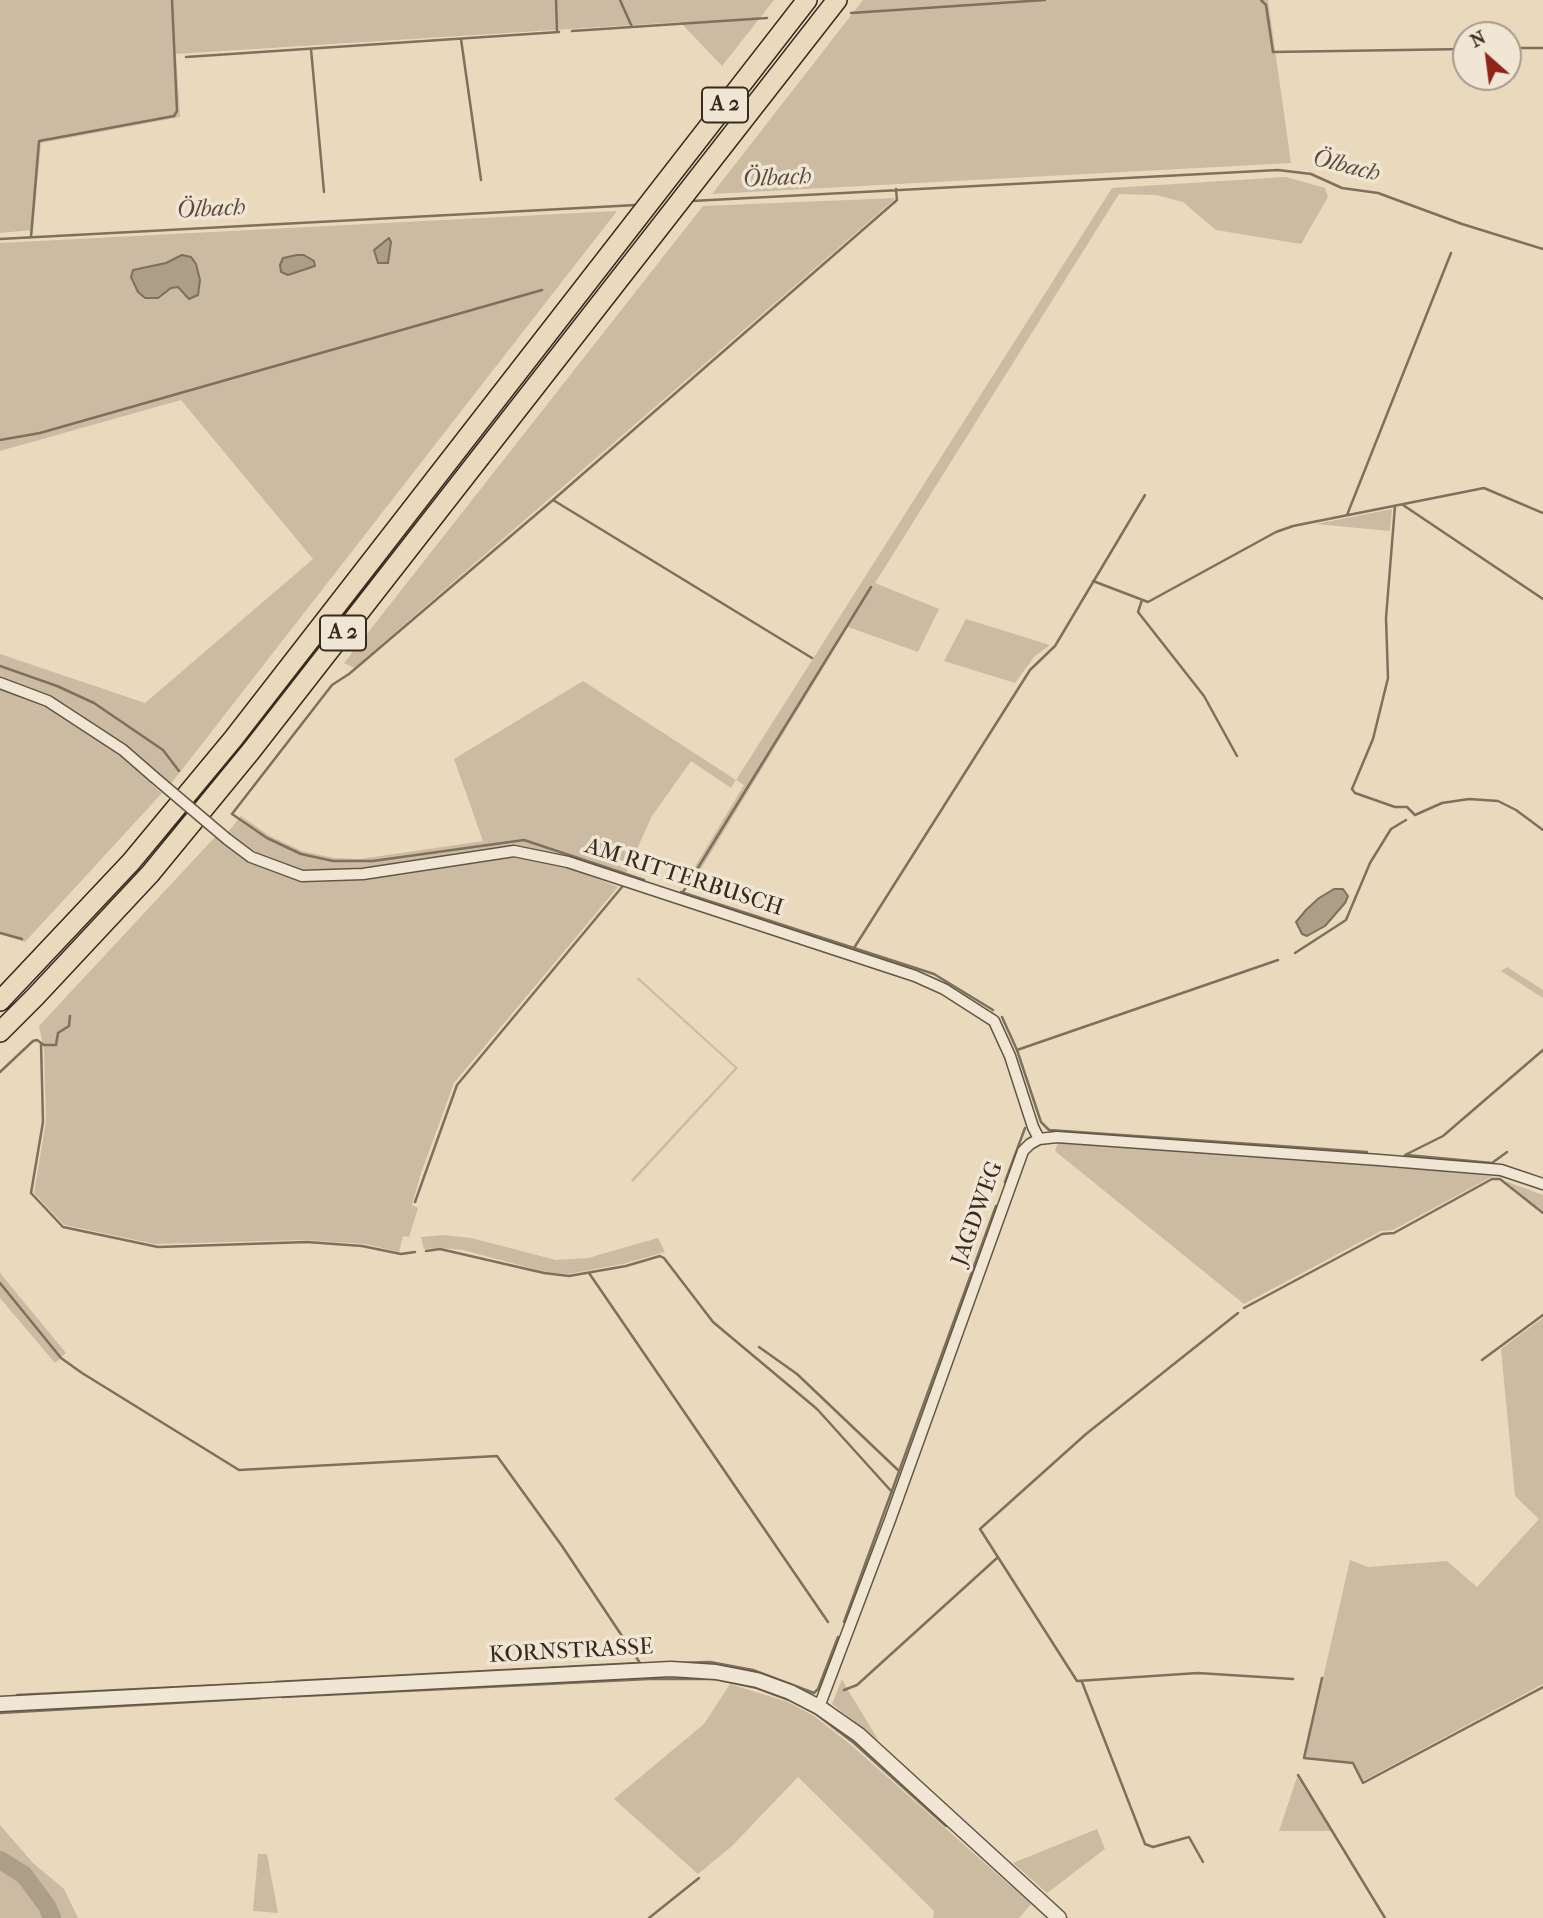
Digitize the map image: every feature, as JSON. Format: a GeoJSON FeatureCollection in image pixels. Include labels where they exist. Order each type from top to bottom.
{"type":"FeatureCollection","features":[{"type":"Feature","properties":{"kind":"highway","name":"A 2"},"geometry":{"type":"LineString","coordinates":[[0,1001],[76,923],[177,807],[807,0]]}},
{"type":"Feature","properties":{"kind":"highway","name":"A 2"},"geometry":{"type":"LineString","coordinates":[[0,1032],[150,874],[251,751],[837,0]]}},
{"type":"Feature","properties":{"kind":"street","name":"AM RITTERBUSCH"},"geometry":{"type":"LineString","coordinates":[[0,683],[48,701],[123,750],[251,857],[302,876],[363,874],[514,851],[568,862],[915,976],[944,989],[994,1021],[1000,1029],[1039,1139]]}},
{"type":"Feature","properties":{"kind":"street"},"geometry":{"type":"LineString","coordinates":[[1039,1139],[1058,1137],[1501,1170],[1543,1184]]}},
{"type":"Feature","properties":{"kind":"street","name":"JAGDWEG"},"geometry":{"type":"LineString","coordinates":[[819,1707],[890,1520],[1023,1151],[1039,1139]]}},
{"type":"Feature","properties":{"kind":"street","name":"KORNSTRASSE"},"geometry":{"type":"LineString","coordinates":[[0,1704],[671,1669],[716,1672],[757,1680],[790,1692],[819,1707],[859,1735],[1059,1918]]}},
{"type":"Feature","properties":{"kind":"shaded area"},"geometry":{"type":"Polygon","coordinates":[[[0,0],[774,0],[722,66],[680,22],[176,54],[180,117],[41,143],[33,230],[0,233],[0,0]]]}},
{"type":"Feature","properties":{"kind":"shaded area"},"geometry":{"type":"Polygon","coordinates":[[[863,0],[1268,0],[1291,163],[712,194],[863,0]]]}},
{"type":"Feature","properties":{"kind":"shaded area"},"geometry":{"type":"Polygon","coordinates":[[[1286,177],[1325,188],[1328,197],[1301,244],[1216,230],[1183,202],[1156,195],[1119,194],[875,583],[939,609],[918,652],[848,627],[690,887],[684,885],[744,785],[736,780],[1112,188],[1286,177]]]}},
{"type":"Feature","properties":{"kind":"shaded area"},"geometry":{"type":"Polygon","coordinates":[[[896,198],[354,668],[344,663],[703,206],[896,198]]]}},
{"type":"Feature","properties":{"kind":"shaded area"},"geometry":{"type":"Polygon","coordinates":[[[617,211],[170,785],[157,774],[150,783],[162,793],[25,942],[0,934],[0,654],[145,703],[313,559],[181,400],[0,451],[0,243],[617,211]]]}},
{"type":"Feature","properties":{"kind":"shaded area"},"geometry":{"type":"Polygon","coordinates":[[[389,238],[391,242],[388,263],[378,263],[374,250],[389,238]]]}},
{"type":"Feature","properties":{"kind":"shaded area"},"geometry":{"type":"Polygon","coordinates":[[[182,255],[191,257],[196,264],[200,280],[198,295],[189,299],[178,287],[171,288],[158,298],[145,298],[138,292],[131,277],[133,270],[166,263],[182,255]]]}},
{"type":"Feature","properties":{"kind":"shaded area"},"geometry":{"type":"Polygon","coordinates":[[[304,255],[314,261],[315,266],[288,275],[281,272],[283,258],[304,255]]]}},
{"type":"Feature","properties":{"kind":"shaded area"},"geometry":{"type":"Polygon","coordinates":[[[1392,509],[1390,531],[1316,524],[1392,509]]]}},
{"type":"Feature","properties":{"kind":"shaded area"},"geometry":{"type":"Polygon","coordinates":[[[966,619],[1050,645],[1034,657],[1015,683],[944,661],[966,619]]]}},
{"type":"Feature","properties":{"kind":"shaded area"},"geometry":{"type":"Polygon","coordinates":[[[583,681],[736,780],[731,788],[691,761],[652,816],[624,877],[520,847],[363,870],[304,871],[256,852],[228,832],[241,816],[270,836],[302,851],[334,858],[360,859],[483,841],[454,759],[583,681]]]}},
{"type":"Feature","properties":{"kind":"shaded area"},"geometry":{"type":"Polygon","coordinates":[[[215,837],[249,862],[303,882],[366,880],[513,857],[568,867],[618,887],[454,1083],[420,1176],[412,1205],[418,1208],[409,1237],[403,1236],[399,1252],[365,1244],[305,1240],[155,1244],[64,1225],[34,1193],[46,1121],[44,1050],[39,1026],[215,837]]]}},
{"type":"Feature","properties":{"kind":"shaded area"},"geometry":{"type":"Polygon","coordinates":[[[1334,889],[1343,889],[1348,896],[1345,903],[1325,926],[1307,936],[1302,934],[1296,922],[1319,898],[1334,889]]]}},
{"type":"Feature","properties":{"kind":"shaded area"},"geometry":{"type":"Polygon","coordinates":[[[1507,967],[1543,990],[1543,998],[1501,971],[1507,967]]]}},
{"type":"Feature","properties":{"kind":"shaded area"},"geometry":{"type":"Polygon","coordinates":[[[638,977],[738,1068],[633,1182],[631,1180],[735,1068],[637,979],[638,977]]]}},
{"type":"Feature","properties":{"kind":"shaded area"},"geometry":{"type":"Polygon","coordinates":[[[1058,1142],[1384,1165],[1493,1176],[1393,1230],[1381,1231],[1244,1304],[1055,1151],[1058,1142]]]}},
{"type":"Feature","properties":{"kind":"shaded area"},"geometry":{"type":"Polygon","coordinates":[[[1505,1181],[1543,1195],[1543,1212],[1505,1181]]]}},
{"type":"Feature","properties":{"kind":"shaded area"},"geometry":{"type":"Polygon","coordinates":[[[443,1235],[471,1238],[556,1260],[588,1258],[658,1238],[665,1252],[623,1264],[568,1274],[545,1272],[463,1250],[424,1249],[421,1237],[443,1235]]]}},
{"type":"Feature","properties":{"kind":"shaded area"},"geometry":{"type":"Polygon","coordinates":[[[0,1273],[66,1353],[55,1363],[0,1298],[0,1273]]]}},
{"type":"Feature","properties":{"kind":"shaded area"},"geometry":{"type":"Polygon","coordinates":[[[1543,1318],[1543,1684],[1363,1781],[1354,1762],[1305,1757],[1350,1560],[1368,1567],[1447,1561],[1477,1587],[1539,1519],[1515,1496],[1501,1349],[1543,1318]]]}},
{"type":"Feature","properties":{"kind":"shaded area"},"geometry":{"type":"Polygon","coordinates":[[[842,1679],[849,1692],[879,1741],[832,1704],[842,1679]]]}},
{"type":"Feature","properties":{"kind":"shaded area"},"geometry":{"type":"Polygon","coordinates":[[[730,1684],[788,1702],[814,1716],[851,1745],[1031,1904],[1019,1918],[933,1918],[934,1911],[798,1777],[732,1846],[698,1874],[614,1799],[704,1724],[730,1684]]]}},
{"type":"Feature","properties":{"kind":"shaded area"},"geometry":{"type":"Polygon","coordinates":[[[1297,1777],[1331,1831],[1279,1831],[1297,1777]]]}},
{"type":"Feature","properties":{"kind":"shaded area"},"geometry":{"type":"Polygon","coordinates":[[[0,1825],[33,1863],[64,1889],[78,1918],[0,1918],[0,1825]]]}},
{"type":"Feature","properties":{"kind":"shaded area"},"geometry":{"type":"Polygon","coordinates":[[[1097,1829],[1105,1849],[1047,1893],[1013,1863],[1097,1829]]]}},
{"type":"Feature","properties":{"kind":"shaded area"},"geometry":{"type":"Polygon","coordinates":[[[258,1854],[267,1854],[278,1913],[253,1911],[258,1854]]]}},
{"type":"Feature","properties":{"kind":"waterway"},"geometry":{"type":"LineString","coordinates":[[31,237],[39,141],[174,116],[177,111],[172,0]]}},
{"type":"Feature","properties":{"kind":"waterway"},"geometry":{"type":"LineString","coordinates":[[556,0],[557,32]]}},
{"type":"Feature","properties":{"kind":"waterway"},"geometry":{"type":"LineString","coordinates":[[620,0],[632,27]]}},
{"type":"Feature","properties":{"kind":"waterway"},"geometry":{"type":"LineString","coordinates":[[851,13],[1045,0]]}},
{"type":"Feature","properties":{"kind":"waterway"},"geometry":{"type":"LineString","coordinates":[[1261,0],[1266,5],[1273,52],[1452,49]]}},
{"type":"Feature","properties":{"kind":"waterway"},"geometry":{"type":"LineString","coordinates":[[572,31],[767,18]]}},
{"type":"Feature","properties":{"kind":"waterway"},"geometry":{"type":"LineString","coordinates":[[186,57],[559,32]]}},
{"type":"Feature","properties":{"kind":"waterway"},"geometry":{"type":"LineString","coordinates":[[461,39],[481,180]]}},
{"type":"Feature","properties":{"kind":"waterway"},"geometry":{"type":"LineString","coordinates":[[1522,48],[1543,48]]}},
{"type":"Feature","properties":{"kind":"waterway"},"geometry":{"type":"LineString","coordinates":[[311,49],[324,192]]}},
{"type":"Feature","properties":{"kind":"waterway","name":"Ölbach"},"geometry":{"type":"LineString","coordinates":[[692,201],[1278,170],[1311,174],[1342,188],[1378,193],[1462,224],[1543,249]]}},
{"type":"Feature","properties":{"kind":"waterway"},"geometry":{"type":"LineString","coordinates":[[644,880],[524,840],[373,861],[333,861],[301,854],[267,838],[232,814],[332,685],[349,674],[553,500],[897,200],[896,189]]}},
{"type":"Feature","properties":{"kind":"waterway","name":"Ölbach"},"geometry":{"type":"LineString","coordinates":[[0,239],[636,205]]}},
{"type":"Feature","properties":{"kind":"waterway"},"geometry":{"type":"LineString","coordinates":[[1347,515],[1451,253]]}},
{"type":"Feature","properties":{"kind":"waterway"},"geometry":{"type":"LineString","coordinates":[[0,440],[40,433],[542,290]]}},
{"type":"Feature","properties":{"kind":"waterway"},"geometry":{"type":"LineString","coordinates":[[1093,581],[1148,602],[1276,532],[1293,526],[1484,488],[1543,513]]}},
{"type":"Feature","properties":{"kind":"waterway"},"geometry":{"type":"LineString","coordinates":[[854,948],[1030,670],[1055,646],[1145,495]]}},
{"type":"Feature","properties":{"kind":"waterway"},"geometry":{"type":"LineString","coordinates":[[553,500],[812,658]]}},
{"type":"Feature","properties":{"kind":"waterway"},"geometry":{"type":"LineString","coordinates":[[1403,505],[1543,599]]}},
{"type":"Feature","properties":{"kind":"waterway"},"geometry":{"type":"LineString","coordinates":[[1395,506],[1386,618],[1388,678],[1373,739],[1352,789],[1355,793],[1395,807],[1407,807],[1415,815]]}},
{"type":"Feature","properties":{"kind":"waterway"},"geometry":{"type":"LineString","coordinates":[[683,892],[871,587]]}},
{"type":"Feature","properties":{"kind":"waterway"},"geometry":{"type":"LineString","coordinates":[[1142,600],[1138,612],[1204,696],[1237,756]]}},
{"type":"Feature","properties":{"kind":"waterway"},"geometry":{"type":"LineString","coordinates":[[0,666],[57,686],[94,703],[163,750],[179,771]]}},
{"type":"Feature","properties":{"kind":"waterway"},"geometry":{"type":"LineString","coordinates":[[1415,815],[1442,803],[1469,799],[1498,801],[1516,810],[1543,830]]}},
{"type":"Feature","properties":{"kind":"waterway"},"geometry":{"type":"LineString","coordinates":[[1295,953],[1346,920],[1370,863],[1391,829],[1406,820]]}},
{"type":"Feature","properties":{"kind":"waterway"},"geometry":{"type":"LineString","coordinates":[[415,1202],[457,1085],[622,887]]}},
{"type":"Feature","properties":{"kind":"waterway"},"geometry":{"type":"LineString","coordinates":[[681,892],[934,974],[993,1010]]}},
{"type":"Feature","properties":{"kind":"waterway"},"geometry":{"type":"LineString","coordinates":[[0,933],[22,939]]}},
{"type":"Feature","properties":{"kind":"waterway"},"geometry":{"type":"LineString","coordinates":[[1017,1050],[1278,960]]}},
{"type":"Feature","properties":{"kind":"waterway"},"geometry":{"type":"LineString","coordinates":[[0,1072],[33,1041],[56,1045],[58,1033],[69,1026],[70,1016]]}},
{"type":"Feature","properties":{"kind":"waterway"},"geometry":{"type":"LineString","coordinates":[[1002,1017],[1017,1050],[1041,1122],[1049,1130],[1367,1152]]}},
{"type":"Feature","properties":{"kind":"waterway"},"geometry":{"type":"LineString","coordinates":[[41,1043],[43,1122],[31,1193],[63,1227],[158,1247],[307,1242],[362,1246],[401,1254],[415,1252]]}},
{"type":"Feature","properties":{"kind":"waterway"},"geometry":{"type":"LineString","coordinates":[[1405,1155],[1443,1136],[1543,1050]]}},
{"type":"Feature","properties":{"kind":"waterway"},"geometry":{"type":"LineString","coordinates":[[1005,1182],[1025,1128]]}},
{"type":"Feature","properties":{"kind":"waterway"},"geometry":{"type":"LineString","coordinates":[[1407,1155],[1492,1163],[1507,1152]]}},
{"type":"Feature","properties":{"kind":"waterway"},"geometry":{"type":"LineString","coordinates":[[1244,1308],[1382,1234],[1394,1233],[1492,1179],[1500,1179],[1543,1213]]}},
{"type":"Feature","properties":{"kind":"waterway"},"geometry":{"type":"LineString","coordinates":[[844,1622],[996,1206]]}},
{"type":"Feature","properties":{"kind":"waterway"},"geometry":{"type":"LineString","coordinates":[[426,1251],[440,1249],[544,1273],[569,1276],[626,1266],[660,1256],[664,1258],[713,1322],[817,1409],[892,1492]]}},
{"type":"Feature","properties":{"kind":"waterway"},"geometry":{"type":"LineString","coordinates":[[589,1273],[828,1622]]}},
{"type":"Feature","properties":{"kind":"waterway"},"geometry":{"type":"LineString","coordinates":[[0,1283],[61,1358],[239,1470],[497,1456],[562,1546],[640,1663]]}},
{"type":"Feature","properties":{"kind":"waterway"},"geometry":{"type":"LineString","coordinates":[[1238,1313],[1086,1434],[980,1529],[1077,1681],[1198,1673],[1293,1679]]}},
{"type":"Feature","properties":{"kind":"waterway"},"geometry":{"type":"LineString","coordinates":[[1482,1360],[1543,1315]]}},
{"type":"Feature","properties":{"kind":"waterway"},"geometry":{"type":"LineString","coordinates":[[759,1347],[797,1374],[899,1471]]}},
{"type":"Feature","properties":{"kind":"waterway"},"geometry":{"type":"LineString","coordinates":[[844,1690],[857,1685],[997,1558]]}},
{"type":"Feature","properties":{"kind":"waterway"},"geometry":{"type":"LineString","coordinates":[[676,1663],[710,1662],[753,1670],[814,1693],[818,1689],[838,1637]]}},
{"type":"Feature","properties":{"kind":"waterway"},"geometry":{"type":"LineString","coordinates":[[275,1682],[639,1663]]}},
{"type":"Feature","properties":{"kind":"waterway"},"geometry":{"type":"LineString","coordinates":[[1322,1678],[1304,1758],[1353,1763],[1363,1783],[1543,1687]]}},
{"type":"Feature","properties":{"kind":"waterway"},"geometry":{"type":"LineString","coordinates":[[282,1697],[649,1679],[715,1679],[757,1688],[816,1714],[854,1743],[946,1826]]}},
{"type":"Feature","properties":{"kind":"waterway"},"geometry":{"type":"LineString","coordinates":[[1082,1682],[1145,1844],[1153,1847],[1189,1837],[1203,1862]]}},
{"type":"Feature","properties":{"kind":"waterway"},"geometry":{"type":"LineString","coordinates":[[17,1695],[261,1683]]}},
{"type":"Feature","properties":{"kind":"waterway"},"geometry":{"type":"LineString","coordinates":[[0,1713],[261,1698]]}},
{"type":"Feature","properties":{"kind":"waterway"},"geometry":{"type":"LineString","coordinates":[[1298,1775],[1385,1918]]}},
{"type":"Feature","properties":{"kind":"waterway"},"geometry":{"type":"LineString","coordinates":[[0,1860],[24,1875],[47,1906],[52,1918]]}},
{"type":"Feature","properties":{"kind":"waterway"},"geometry":{"type":"LineString","coordinates":[[649,1918],[699,1878]]}}]}
